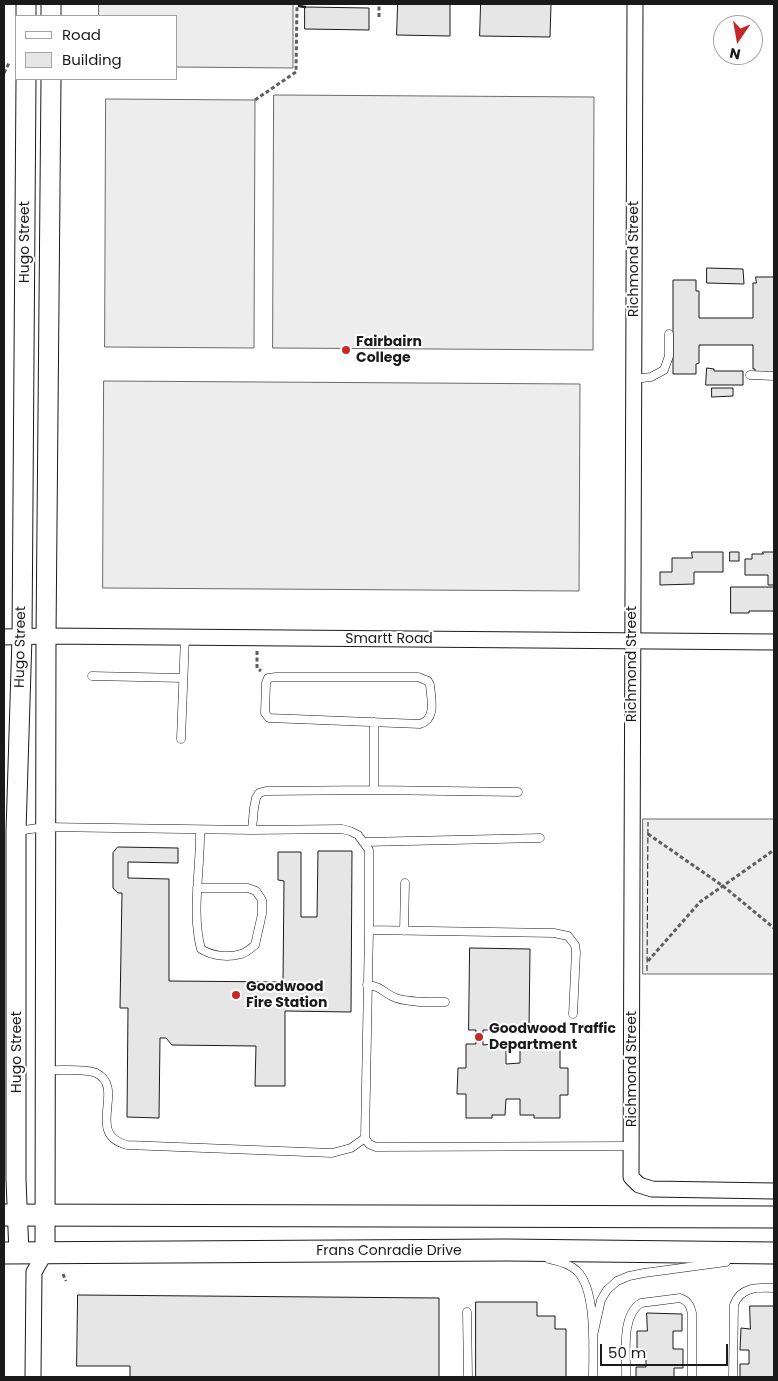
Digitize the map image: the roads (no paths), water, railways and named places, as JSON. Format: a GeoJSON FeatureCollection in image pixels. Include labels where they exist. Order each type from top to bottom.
{"type":"FeatureCollection","features":[{"type":"Feature","properties":{"kind":"main road"},"geometry":{"type":"LineString","coordinates":[[11,1215],[774,1217]]}},
{"type":"Feature","properties":{"kind":"main road","name":"Frans Conradie Drive"},"geometry":{"type":"LineString","coordinates":[[11,1253],[506,1250],[774,1254]]}},
{"type":"Feature","properties":{"kind":"street","name":"Richmond Street"},"geometry":{"type":"LineString","coordinates":[[635,4],[631,1177],[645,1188],[652,1189],[774,1191]]}},
{"type":"Feature","properties":{"kind":"street","name":"Hugo Street"},"geometry":{"type":"LineString","coordinates":[[11,1253],[11,1215],[16,1180],[16,831],[13,637],[26,80]]}},
{"type":"Feature","properties":{"kind":"street","name":"Hugo Street"},"geometry":{"type":"LineString","coordinates":[[45,1253],[45,827],[50,80]]}},
{"type":"Feature","properties":{"kind":"street","name":"Smartt Road"},"geometry":{"type":"LineString","coordinates":[[13,637],[774,642]]}},
{"type":"Feature","properties":{"kind":"street"},"geometry":{"type":"LineString","coordinates":[[16,943],[45,943]]}},
{"type":"Feature","properties":{"kind":"street"},"geometry":{"type":"LineString","coordinates":[[11,1253],[34,1272]]}},
{"type":"Feature","properties":{"kind":"street"},"geometry":{"type":"LineString","coordinates":[[33,1377],[34,1272],[45,1253]]}},
{"type":"Feature","properties":{"kind":"lane"},"geometry":{"type":"LineString","coordinates":[[633,379],[651,378],[664,370],[668,356],[669,334]]}},
{"type":"Feature","properties":{"kind":"lane"},"geometry":{"type":"LineString","coordinates":[[750,376],[774,376]]}},
{"type":"Feature","properties":{"kind":"lane"},"geometry":{"type":"LineString","coordinates":[[181,739],[186,637]]}},
{"type":"Feature","properties":{"kind":"lane"},"geometry":{"type":"LineString","coordinates":[[92,676],[183,678]]}},
{"type":"Feature","properties":{"kind":"lane"},"geometry":{"type":"LineString","coordinates":[[276,677],[414,677],[424,679],[430,685],[432,712],[425,722],[420,724],[374,722],[269,718],[265,713],[264,703],[266,683],[268,678],[276,677]]}},
{"type":"Feature","properties":{"kind":"lane"},"geometry":{"type":"LineString","coordinates":[[374,722],[374,790]]}},
{"type":"Feature","properties":{"kind":"lane"},"geometry":{"type":"LineString","coordinates":[[252,830],[256,798],[259,793],[266,791],[518,792]]}},
{"type":"Feature","properties":{"kind":"lane"},"geometry":{"type":"LineString","coordinates":[[16,831],[45,827],[200,830],[342,829],[358,835],[369,850],[365,1138],[369,1144],[376,1147],[632,1146]]}},
{"type":"Feature","properties":{"kind":"lane"},"geometry":{"type":"LineString","coordinates":[[197,888],[248,888],[256,891],[262,900],[262,914],[255,945],[243,954],[231,956],[209,954],[201,949],[198,938],[197,888],[200,830]]}},
{"type":"Feature","properties":{"kind":"lane"},"geometry":{"type":"LineString","coordinates":[[364,842],[540,838]]}},
{"type":"Feature","properties":{"kind":"lane"},"geometry":{"type":"LineString","coordinates":[[404,931],[405,883]]}},
{"type":"Feature","properties":{"kind":"lane"},"geometry":{"type":"LineString","coordinates":[[369,930],[554,933],[568,936],[575,945],[576,952],[573,1014]]}},
{"type":"Feature","properties":{"kind":"lane"},"geometry":{"type":"LineString","coordinates":[[368,985],[375,985],[393,997],[405,1001],[445,1002]]}},
{"type":"Feature","properties":{"kind":"lane"},"geometry":{"type":"LineString","coordinates":[[46,1070],[88,1071],[95,1072],[103,1077],[107,1082],[108,1089],[107,1129],[111,1137],[119,1143],[127,1145],[332,1153],[350,1148],[365,1138]]}},
{"type":"Feature","properties":{"kind":"lane"},"geometry":{"type":"LineString","coordinates":[[506,1250],[561,1262],[577,1272],[584,1281],[588,1291],[593,1336],[593,1377]]}},
{"type":"Feature","properties":{"kind":"lane"},"geometry":{"type":"LineString","coordinates":[[593,1336],[597,1312],[604,1294],[612,1285],[623,1278],[644,1273],[774,1254]]}},
{"type":"Feature","properties":{"kind":"lane"},"geometry":{"type":"LineString","coordinates":[[733,1377],[734,1305],[736,1299],[740,1293],[749,1290],[774,1288]]}},
{"type":"Feature","properties":{"kind":"lane"},"geometry":{"type":"LineString","coordinates":[[626,1377],[627,1328],[631,1315],[637,1306],[680,1298],[686,1300],[692,1313],[692,1377]]}},
{"type":"Feature","properties":{"kind":"lane"},"geometry":{"type":"LineString","coordinates":[[467,1312],[468,1377]]}},
{"type":"Feature","properties":{"kind":"place","name":"Fairbairn College"},"geometry":{"type":"Point","coordinates":[346,350]}},
{"type":"Feature","properties":{"kind":"place","name":"Goodwood Fire Station"},"geometry":{"type":"Point","coordinates":[236,995]}},
{"type":"Feature","properties":{"kind":"place","name":"Goodwood Traffic Department"},"geometry":{"type":"Point","coordinates":[479,1037]}}]}
